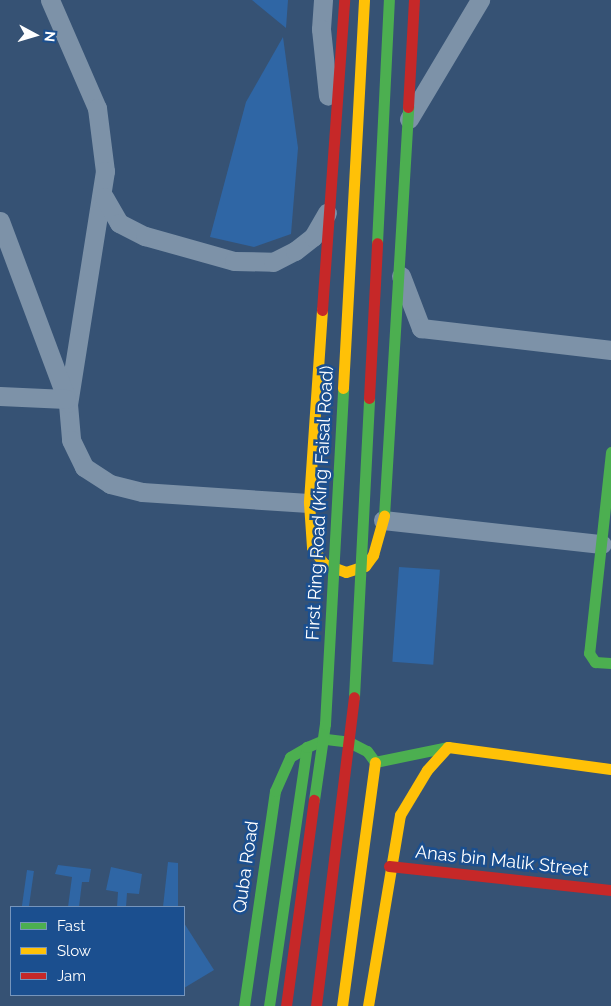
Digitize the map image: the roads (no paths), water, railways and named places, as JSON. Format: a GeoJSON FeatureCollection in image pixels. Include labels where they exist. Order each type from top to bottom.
{"type":"FeatureCollection","features":[{"type":"Feature","properties":{"kind":"main road"},"geometry":{"type":"LineString","coordinates":[[344,0],[332,139],[309,503],[312,547],[324,564],[346,572],[369,560],[380,540],[384,520],[414,0]]}},
{"type":"Feature","properties":{"kind":"main road","name":"First Ring Road (King Faisal Road)"},"geometry":{"type":"LineString","coordinates":[[286,1006],[325,724],[364,0]]}},
{"type":"Feature","properties":{"kind":"main road"},"geometry":{"type":"LineString","coordinates":[[316,1006],[352,719],[389,0]]}},
{"type":"Feature","properties":{"kind":"main road"},"geometry":{"type":"LineString","coordinates":[[611,452],[589,653],[595,662],[611,663]]}},
{"type":"Feature","properties":{"kind":"main road"},"geometry":{"type":"LineString","coordinates":[[269,1006],[307,746],[326,739],[349,742],[367,751],[376,762],[342,1006]]}},
{"type":"Feature","properties":{"kind":"main road","name":"Quba Road"},"geometry":{"type":"LineString","coordinates":[[244,1006],[275,791],[290,757],[307,746]]}},
{"type":"Feature","properties":{"kind":"main road"},"geometry":{"type":"LineString","coordinates":[[376,762],[448,747],[611,769]]}},
{"type":"Feature","properties":{"kind":"main road"},"geometry":{"type":"LineString","coordinates":[[368,1006],[389,866],[400,815],[427,770],[448,747]]}},
{"type":"Feature","properties":{"kind":"main road","name":"Anas bin Malik Street"},"geometry":{"type":"LineString","coordinates":[[389,866],[611,890]]}},
{"type":"Feature","properties":{"kind":"street"},"geometry":{"type":"LineString","coordinates":[[50,0],[97,108],[104,196],[67,402],[71,440],[84,467],[110,484],[142,492],[309,503]]}},
{"type":"Feature","properties":{"kind":"street"},"geometry":{"type":"LineString","coordinates":[[323,0],[321,29],[332,139]]}},
{"type":"Feature","properties":{"kind":"street"},"geometry":{"type":"LineString","coordinates":[[407,122],[480,0]]}},
{"type":"Feature","properties":{"kind":"street"},"geometry":{"type":"LineString","coordinates":[[104,196],[119,223],[145,236],[234,261],[273,262],[295,251],[313,237],[327,212]]}},
{"type":"Feature","properties":{"kind":"street"},"geometry":{"type":"LineString","coordinates":[[0,221],[8,273],[67,402]]}},
{"type":"Feature","properties":{"kind":"street"},"geometry":{"type":"LineString","coordinates":[[398,266],[422,328],[611,350]]}},
{"type":"Feature","properties":{"kind":"street"},"geometry":{"type":"LineString","coordinates":[[0,396],[67,402]]}},
{"type":"Feature","properties":{"kind":"street"},"geometry":{"type":"LineString","coordinates":[[384,520],[602,544]]}}]}
